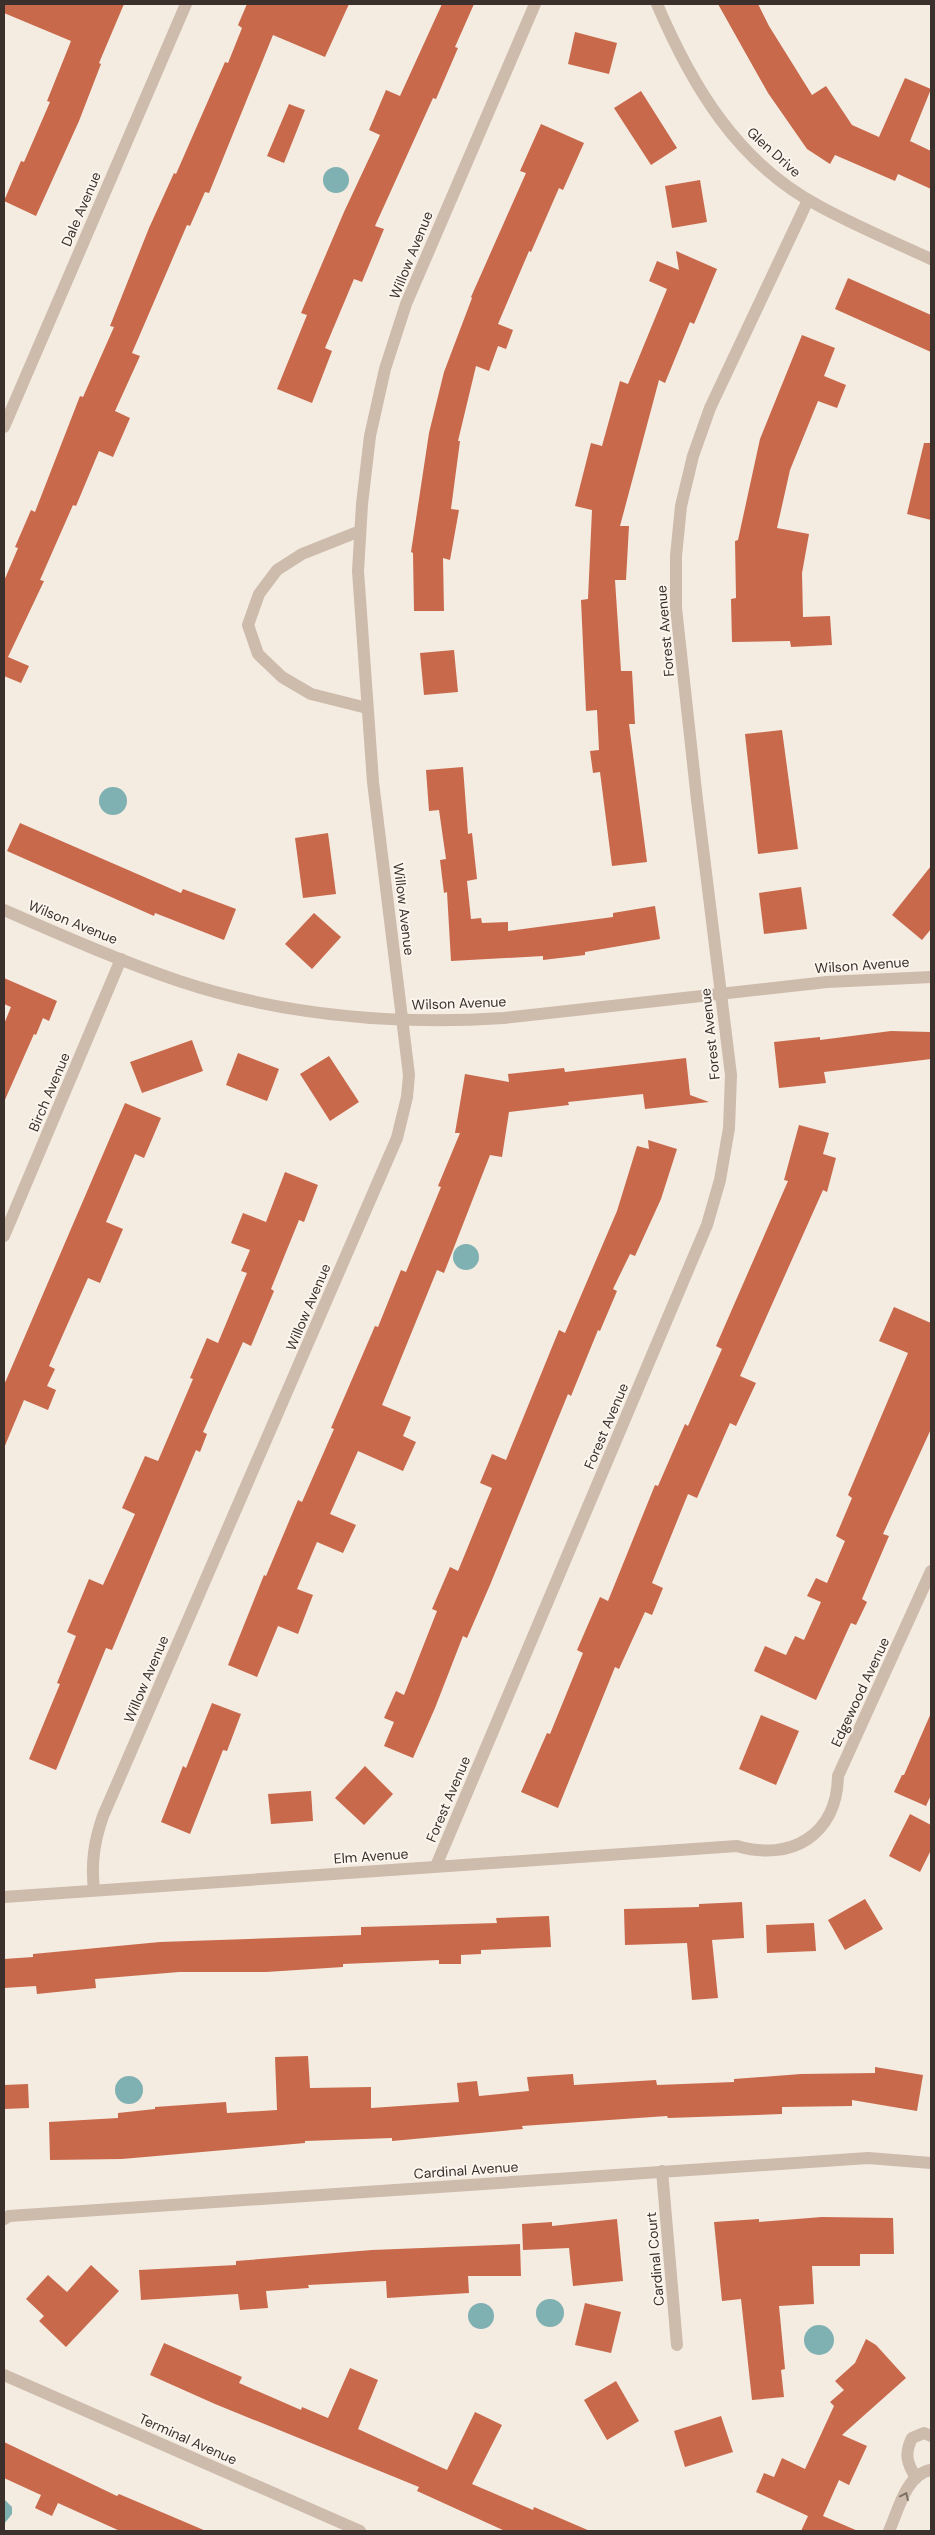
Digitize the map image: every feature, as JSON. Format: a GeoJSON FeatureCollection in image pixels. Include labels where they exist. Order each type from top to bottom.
{"type":"FeatureCollection","features":[{"type":"Feature","properties":{"kind":"street","name":"Dale Avenue"},"geometry":{"type":"LineString","coordinates":[[4,427],[186,4]]}},
{"type":"Feature","properties":{"kind":"street","name":"Willow Avenue"},"geometry":{"type":"LineString","coordinates":[[94,1890],[91,1865],[94,1840],[103,1816],[397,1138],[407,1097],[409,1075],[373,782],[358,570],[370,436],[385,369],[406,304],[535,4]]}},
{"type":"Feature","properties":{"kind":"street","name":"Glen Drive"},"geometry":{"type":"LineString","coordinates":[[657,4],[678,53],[700,92],[724,126],[758,162],[808,200],[931,259]]}},
{"type":"Feature","properties":{"kind":"street","name":"Forest Avenue"},"geometry":{"type":"LineString","coordinates":[[436,1866],[707,1225],[720,1180],[729,1128],[731,1075],[678,627],[676,556],[681,506],[691,464],[710,408],[808,200]]}},
{"type":"Feature","properties":{"kind":"street"},"geometry":{"type":"LineString","coordinates":[[360,531],[302,554],[277,570],[259,594],[248,625],[258,654],[282,678],[311,694],[367,708]]}},
{"type":"Feature","properties":{"kind":"street","name":"Wilson Avenue"},"geometry":{"type":"LineString","coordinates":[[4,910],[179,981],[242,998],[307,1011],[402,1020],[504,1018],[827,982],[931,977]]}},
{"type":"Feature","properties":{"kind":"street","name":"Birch Avenue"},"geometry":{"type":"LineString","coordinates":[[4,1236],[122,958]]}},
{"type":"Feature","properties":{"kind":"street","name":"Edgewood Avenue"},"geometry":{"type":"LineString","coordinates":[[822,1826],[832,1810],[838,1776],[931,1571]]}},
{"type":"Feature","properties":{"kind":"street","name":"Elm Avenue"},"geometry":{"type":"LineString","coordinates":[[4,1897],[737,1846],[757,1852],[780,1851],[798,1845],[822,1826]]}},
{"type":"Feature","properties":{"kind":"street","name":"Cardinal Avenue"},"geometry":{"type":"LineString","coordinates":[[4,2219],[9,2216],[868,2158],[931,2162]]}},
{"type":"Feature","properties":{"kind":"street","name":"Cardinal Court"},"geometry":{"type":"LineString","coordinates":[[662,2171],[677,2345]]}},
{"type":"Feature","properties":{"kind":"street","name":"Terminal Avenue"},"geometry":{"type":"LineString","coordinates":[[4,2375],[360,2531]]}},
{"type":"Feature","properties":{"kind":"street"},"geometry":{"type":"LineString","coordinates":[[916,2478],[909,2466],[906,2451],[912,2438],[924,2433],[931,2436]]}},
{"type":"Feature","properties":{"kind":"street"},"geometry":{"type":"LineString","coordinates":[[889,2531],[911,2483],[924,2472],[931,2470]]}},
{"type":"Feature","properties":{"kind":"water"},"geometry":{"type":"Polygon","coordinates":[[[336,167],[345,171],[349,180],[345,189],[336,193],[327,189],[323,180],[327,171],[336,167]]]}},
{"type":"Feature","properties":{"kind":"water"},"geometry":{"type":"Polygon","coordinates":[[[113,787],[123,791],[127,801],[123,811],[113,815],[103,811],[99,801],[103,791],[113,787]]]}},
{"type":"Feature","properties":{"kind":"water"},"geometry":{"type":"Polygon","coordinates":[[[466,1244],[475,1248],[479,1257],[475,1266],[466,1270],[457,1266],[453,1257],[457,1248],[466,1244]]]}},
{"type":"Feature","properties":{"kind":"water"},"geometry":{"type":"Polygon","coordinates":[[[129,2076],[139,2080],[143,2090],[139,2100],[129,2104],[119,2100],[115,2090],[119,2080],[129,2076]]]}},
{"type":"Feature","properties":{"kind":"water"},"geometry":{"type":"Polygon","coordinates":[[[550,2299],[560,2303],[564,2313],[560,2323],[550,2327],[540,2323],[536,2313],[540,2303],[550,2299]]]}},
{"type":"Feature","properties":{"kind":"water"},"geometry":{"type":"Polygon","coordinates":[[[481,2303],[490,2307],[494,2316],[490,2325],[481,2329],[472,2325],[468,2316],[472,2307],[481,2303]]]}},
{"type":"Feature","properties":{"kind":"water"},"geometry":{"type":"Polygon","coordinates":[[[819,2325],[830,2329],[834,2340],[830,2351],[819,2355],[808,2351],[804,2340],[808,2329],[819,2325]]]}},
{"type":"Feature","properties":{"kind":"water"},"geometry":{"type":"Polygon","coordinates":[[[4,2499],[12,2507],[12,2514],[4,2524],[4,2499]]]}},
{"type":"Feature","properties":{"kind":"building"},"geometry":{"type":"Polygon","coordinates":[[[4,4],[124,4],[99,63],[101,64],[79,121],[36,216],[4,201],[21,161],[24,162],[50,102],[47,101],[71,41],[4,13],[4,4]]]}},
{"type":"Feature","properties":{"kind":"building"},"geometry":{"type":"Polygon","coordinates":[[[247,4],[349,4],[325,57],[273,35],[209,193],[205,192],[190,226],[187,225],[132,353],[140,356],[115,411],[130,418],[113,457],[99,451],[76,506],[73,505],[40,580],[44,581],[8,657],[29,666],[21,683],[4,676],[4,581],[18,548],[15,547],[31,510],[35,512],[80,396],[83,397],[114,327],[110,326],[149,228],[174,173],[176,174],[225,62],[228,63],[242,28],[238,25],[247,4]]]}},
{"type":"Feature","properties":{"kind":"building"},"geometry":{"type":"Polygon","coordinates":[[[442,4],[474,4],[455,47],[458,48],[436,99],[433,98],[375,226],[384,229],[362,282],[354,279],[325,348],[332,351],[312,403],[277,389],[307,315],[301,313],[344,212],[380,135],[369,130],[386,90],[400,96],[442,4]]]}},
{"type":"Feature","properties":{"kind":"building"},"geometry":{"type":"Polygon","coordinates":[[[718,4],[758,4],[769,26],[812,95],[826,86],[852,125],[879,137],[905,78],[931,89],[910,141],[931,151],[931,189],[898,174],[895,181],[835,155],[830,164],[807,149],[768,93],[718,4]]]}},
{"type":"Feature","properties":{"kind":"building"},"geometry":{"type":"Polygon","coordinates":[[[575,32],[617,43],[609,74],[568,64],[575,32]]]}},
{"type":"Feature","properties":{"kind":"building"},"geometry":{"type":"Polygon","coordinates":[[[641,91],[677,148],[651,165],[614,108],[641,91]]]}},
{"type":"Feature","properties":{"kind":"building"},"geometry":{"type":"Polygon","coordinates":[[[289,104],[305,110],[284,163],[267,156],[289,104]]]}},
{"type":"Feature","properties":{"kind":"building"},"geometry":{"type":"Polygon","coordinates":[[[541,124],[584,143],[563,190],[559,188],[531,252],[529,251],[498,324],[513,330],[506,349],[498,346],[489,371],[476,366],[458,441],[460,441],[451,509],[459,510],[450,560],[443,558],[444,611],[414,611],[413,553],[411,552],[429,433],[444,372],[471,297],[526,173],[520,171],[541,124]]]}},
{"type":"Feature","properties":{"kind":"building"},"geometry":{"type":"Polygon","coordinates":[[[700,180],[707,222],[672,228],[665,186],[700,180]]]}},
{"type":"Feature","properties":{"kind":"building"},"geometry":{"type":"Polygon","coordinates":[[[676,251],[717,269],[694,324],[690,322],[665,383],[659,380],[620,526],[629,526],[626,580],[615,580],[621,671],[632,671],[635,724],[629,724],[647,862],[612,866],[600,772],[593,773],[590,751],[599,750],[597,710],[586,711],[581,600],[588,599],[592,510],[575,506],[591,443],[602,446],[620,381],[628,384],[667,289],[649,281],[657,261],[679,270],[676,251]]]}},
{"type":"Feature","properties":{"kind":"building"},"geometry":{"type":"Polygon","coordinates":[[[848,278],[931,315],[931,352],[835,309],[848,278]]]}},
{"type":"Feature","properties":{"kind":"building"},"geometry":{"type":"Polygon","coordinates":[[[802,335],[835,348],[824,376],[846,385],[837,408],[818,401],[790,470],[777,528],[809,534],[802,573],[803,617],[830,616],[832,645],[791,647],[790,641],[732,642],[731,599],[736,598],[735,541],[738,540],[760,439],[802,335]]]}},
{"type":"Feature","properties":{"kind":"building"},"geometry":{"type":"Polygon","coordinates":[[[924,443],[931,443],[931,520],[907,514],[924,443]]]}},
{"type":"Feature","properties":{"kind":"building"},"geometry":{"type":"Polygon","coordinates":[[[454,650],[458,692],[424,695],[420,653],[454,650]]]}},
{"type":"Feature","properties":{"kind":"building"},"geometry":{"type":"Polygon","coordinates":[[[782,730],[798,849],[758,854],[745,734],[782,730]]]}},
{"type":"Feature","properties":{"kind":"building"},"geometry":{"type":"Polygon","coordinates":[[[463,767],[468,834],[472,833],[477,879],[467,881],[471,919],[481,918],[482,923],[508,922],[508,931],[613,917],[613,913],[655,906],[660,939],[585,952],[585,955],[543,960],[543,956],[451,961],[447,892],[444,893],[440,860],[446,859],[439,810],[429,811],[426,770],[463,767]]]}},
{"type":"Feature","properties":{"kind":"building"},"geometry":{"type":"Polygon","coordinates":[[[20,823],[181,893],[183,889],[236,909],[224,940],[155,913],[154,916],[7,851],[20,823]]]}},
{"type":"Feature","properties":{"kind":"building"},"geometry":{"type":"Polygon","coordinates":[[[328,833],[336,894],[303,898],[295,838],[328,833]]]}},
{"type":"Feature","properties":{"kind":"building"},"geometry":{"type":"Polygon","coordinates":[[[931,866],[931,929],[922,940],[892,915],[931,866]]]}},
{"type":"Feature","properties":{"kind":"building"},"geometry":{"type":"Polygon","coordinates":[[[801,887],[807,929],[764,934],[759,893],[801,887]]]}},
{"type":"Feature","properties":{"kind":"building"},"geometry":{"type":"Polygon","coordinates":[[[314,913],[341,937],[312,969],[285,944],[314,913]]]}},
{"type":"Feature","properties":{"kind":"building"},"geometry":{"type":"Polygon","coordinates":[[[4,978],[57,1001],[49,1021],[43,1018],[36,1035],[34,1034],[4,1102],[4,1024],[11,1007],[4,1004],[4,978]]]}},
{"type":"Feature","properties":{"kind":"building"},"geometry":{"type":"Polygon","coordinates":[[[891,1031],[931,1032],[931,1059],[824,1072],[826,1083],[779,1088],[774,1042],[820,1037],[820,1040],[891,1031]]]}},
{"type":"Feature","properties":{"kind":"building"},"geometry":{"type":"Polygon","coordinates":[[[192,1040],[203,1071],[142,1093],[130,1062],[192,1040]]]}},
{"type":"Feature","properties":{"kind":"building"},"geometry":{"type":"Polygon","coordinates":[[[238,1053],[279,1069],[267,1101],[226,1085],[238,1053]]]}},
{"type":"Feature","properties":{"kind":"building"},"geometry":{"type":"Polygon","coordinates":[[[329,1056],[359,1102],[330,1121],[300,1074],[329,1056]]]}},
{"type":"Feature","properties":{"kind":"building"},"geometry":{"type":"Polygon","coordinates":[[[686,1058],[690,1095],[709,1102],[645,1109],[643,1094],[568,1102],[569,1105],[509,1112],[502,1157],[490,1155],[444,1273],[437,1270],[382,1405],[411,1417],[403,1436],[416,1442],[403,1471],[358,1451],[330,1514],[356,1525],[343,1553],[317,1542],[297,1589],[313,1595],[298,1634],[278,1626],[257,1677],[228,1665],[264,1575],[266,1576],[298,1500],[302,1502],[334,1429],[331,1428],[375,1326],[378,1327],[401,1270],[406,1272],[441,1187],[438,1186],[460,1133],[455,1133],[465,1074],[509,1082],[508,1074],[564,1068],[565,1072],[686,1058]]]}},
{"type":"Feature","properties":{"kind":"building"},"geometry":{"type":"Polygon","coordinates":[[[125,1103],[161,1118],[144,1158],[135,1154],[106,1222],[123,1229],[100,1283],[88,1278],[49,1366],[55,1369],[47,1386],[56,1390],[48,1410],[24,1400],[4,1448],[4,1385],[125,1103]]]}},
{"type":"Feature","properties":{"kind":"building"},"geometry":{"type":"Polygon","coordinates":[[[799,1125],[829,1133],[823,1154],[836,1158],[827,1192],[823,1190],[740,1376],[756,1383],[736,1426],[730,1423],[697,1498],[688,1494],[652,1583],[663,1588],[652,1615],[645,1612],[619,1669],[615,1667],[558,1808],[521,1792],[547,1733],[550,1734],[583,1653],[577,1650],[600,1597],[608,1601],[655,1485],[658,1486],[685,1424],[688,1426],[722,1349],[716,1346],[788,1181],[784,1180],[799,1125]]]}},
{"type":"Feature","properties":{"kind":"building"},"geometry":{"type":"Polygon","coordinates":[[[648,1140],[677,1149],[661,1199],[635,1256],[630,1254],[613,1289],[617,1291],[600,1331],[598,1330],[571,1396],[568,1394],[490,1585],[467,1638],[463,1636],[413,1758],[384,1746],[394,1722],[384,1718],[396,1691],[404,1695],[437,1611],[432,1609],[450,1567],[458,1571],[492,1488],[480,1483],[492,1454],[506,1460],[559,1330],[565,1333],[617,1211],[637,1146],[649,1149],[648,1140]]]}},
{"type":"Feature","properties":{"kind":"building"},"geometry":{"type":"Polygon","coordinates":[[[285,1172],[318,1185],[304,1222],[299,1220],[271,1289],[274,1291],[251,1346],[243,1342],[203,1432],[207,1434],[200,1452],[196,1450],[112,1650],[106,1648],[56,1770],[29,1759],[60,1684],[57,1683],[76,1636],[67,1632],[89,1579],[103,1585],[135,1514],[122,1508],[145,1456],[158,1461],[193,1379],[190,1378],[207,1338],[218,1343],[247,1273],[241,1271],[250,1250],[231,1243],[243,1213],[266,1222],[285,1172]]]}},
{"type":"Feature","properties":{"kind":"building"},"geometry":{"type":"Polygon","coordinates":[[[894,1307],[931,1323],[931,1429],[883,1534],[889,1536],[862,1599],[867,1602],[856,1625],[851,1623],[816,1700],[754,1671],[765,1646],[786,1655],[795,1636],[804,1640],[821,1602],[807,1596],[816,1578],[827,1583],[845,1541],[836,1536],[852,1498],[848,1495],[908,1353],[879,1341],[894,1307]]]}},
{"type":"Feature","properties":{"kind":"building"},"geometry":{"type":"Polygon","coordinates":[[[212,1703],[241,1714],[227,1751],[223,1750],[190,1834],[161,1822],[183,1766],[186,1768],[212,1703]]]}},
{"type":"Feature","properties":{"kind":"building"},"geometry":{"type":"Polygon","coordinates":[[[931,1713],[931,1795],[926,1806],[894,1792],[902,1775],[904,1775],[931,1713]]]}},
{"type":"Feature","properties":{"kind":"building"},"geometry":{"type":"Polygon","coordinates":[[[761,1715],[799,1731],[776,1785],[739,1769],[761,1715]]]}},
{"type":"Feature","properties":{"kind":"building"},"geometry":{"type":"Polygon","coordinates":[[[365,1766],[393,1794],[364,1825],[335,1798],[365,1766]]]}},
{"type":"Feature","properties":{"kind":"building"},"geometry":{"type":"Polygon","coordinates":[[[311,1791],[313,1821],[271,1824],[268,1794],[311,1791]]]}},
{"type":"Feature","properties":{"kind":"building"},"geometry":{"type":"Polygon","coordinates":[[[910,1814],[931,1825],[931,1850],[920,1872],[889,1856],[910,1814]]]}},
{"type":"Feature","properties":{"kind":"building"},"geometry":{"type":"Polygon","coordinates":[[[865,1899],[883,1929],[845,1950],[828,1920],[865,1899]]]}},
{"type":"Feature","properties":{"kind":"building"},"geometry":{"type":"Polygon","coordinates":[[[742,1902],[744,1938],[712,1940],[718,1998],[692,2000],[687,1943],[625,1945],[624,1909],[699,1907],[699,1904],[742,1902]]]}},
{"type":"Feature","properties":{"kind":"building"},"geometry":{"type":"Polygon","coordinates":[[[549,1916],[551,1947],[481,1950],[481,1954],[461,1955],[461,1964],[439,1964],[439,1960],[343,1964],[343,1967],[266,1972],[179,1972],[95,1979],[96,1988],[37,1994],[36,1986],[4,1988],[4,1959],[33,1957],[33,1954],[160,1942],[361,1935],[361,1927],[497,1923],[496,1918],[549,1916]]]}},
{"type":"Feature","properties":{"kind":"building"},"geometry":{"type":"Polygon","coordinates":[[[814,1923],[816,1951],[767,1953],[766,1925],[814,1923]]]}},
{"type":"Feature","properties":{"kind":"building"},"geometry":{"type":"Polygon","coordinates":[[[308,2056],[310,2088],[371,2087],[371,2108],[459,2102],[457,2083],[477,2081],[479,2096],[529,2091],[527,2077],[573,2074],[574,2085],[656,2080],[657,2085],[734,2082],[734,2079],[801,2074],[875,2073],[875,2067],[923,2075],[917,2111],[852,2100],[852,2106],[782,2107],[782,2114],[668,2118],[667,2116],[522,2126],[523,2129],[392,2141],[392,2138],[305,2141],[305,2143],[122,2159],[50,2160],[49,2122],[118,2118],[118,2113],[155,2109],[155,2107],[226,2102],[227,2113],[277,2110],[275,2057],[308,2056]]]}},
{"type":"Feature","properties":{"kind":"building"},"geometry":{"type":"Polygon","coordinates":[[[28,2084],[29,2108],[4,2109],[4,2085],[28,2084]]]}},
{"type":"Feature","properties":{"kind":"building"},"geometry":{"type":"Polygon","coordinates":[[[822,2217],[893,2218],[894,2254],[860,2254],[860,2266],[812,2266],[814,2304],[779,2306],[785,2369],[781,2370],[784,2397],[752,2400],[741,2299],[722,2301],[714,2222],[759,2219],[759,2222],[822,2217]]]}},
{"type":"Feature","properties":{"kind":"building"},"geometry":{"type":"Polygon","coordinates":[[[617,2219],[623,2281],[573,2286],[569,2248],[523,2250],[522,2224],[552,2222],[552,2226],[617,2219]]]}},
{"type":"Feature","properties":{"kind":"building"},"geometry":{"type":"Polygon","coordinates":[[[520,2244],[521,2276],[468,2276],[469,2293],[387,2298],[386,2281],[308,2285],[309,2288],[266,2291],[268,2308],[240,2310],[238,2294],[141,2300],[139,2270],[236,2265],[236,2261],[372,2250],[520,2244]]]}},
{"type":"Feature","properties":{"kind":"building"},"geometry":{"type":"Polygon","coordinates":[[[91,2265],[119,2291],[66,2347],[39,2321],[44,2316],[26,2299],[48,2275],[67,2292],[91,2265]]]}},
{"type":"Feature","properties":{"kind":"building"},"geometry":{"type":"Polygon","coordinates":[[[585,2303],[621,2312],[611,2353],[575,2345],[585,2303]]]}},
{"type":"Feature","properties":{"kind":"building"},"geometry":{"type":"Polygon","coordinates":[[[866,2339],[876,2345],[906,2378],[842,2435],[867,2446],[849,2485],[839,2480],[823,2516],[858,2531],[801,2531],[808,2516],[756,2492],[764,2473],[774,2477],[782,2458],[805,2469],[834,2406],[830,2402],[844,2390],[835,2381],[855,2363],[866,2339]]]}},
{"type":"Feature","properties":{"kind":"building"},"geometry":{"type":"Polygon","coordinates":[[[164,2343],[242,2377],[239,2383],[301,2410],[302,2407],[328,2418],[350,2368],[378,2380],[358,2429],[447,2470],[475,2412],[502,2425],[472,2484],[533,2510],[534,2507],[590,2531],[505,2531],[417,2491],[419,2487],[215,2404],[150,2375],[164,2343]]]}},
{"type":"Feature","properties":{"kind":"building"},"geometry":{"type":"Polygon","coordinates":[[[616,2381],[639,2421],[607,2440],[584,2400],[616,2381]]]}},
{"type":"Feature","properties":{"kind":"building"},"geometry":{"type":"Polygon","coordinates":[[[721,2416],[733,2452],[685,2467],[674,2431],[721,2416]]]}},
{"type":"Feature","properties":{"kind":"building"},"geometry":{"type":"Polygon","coordinates":[[[4,2442],[117,2496],[119,2494],[206,2531],[120,2531],[58,2503],[52,2516],[35,2508],[41,2495],[4,2478],[4,2442]]]}}]}
